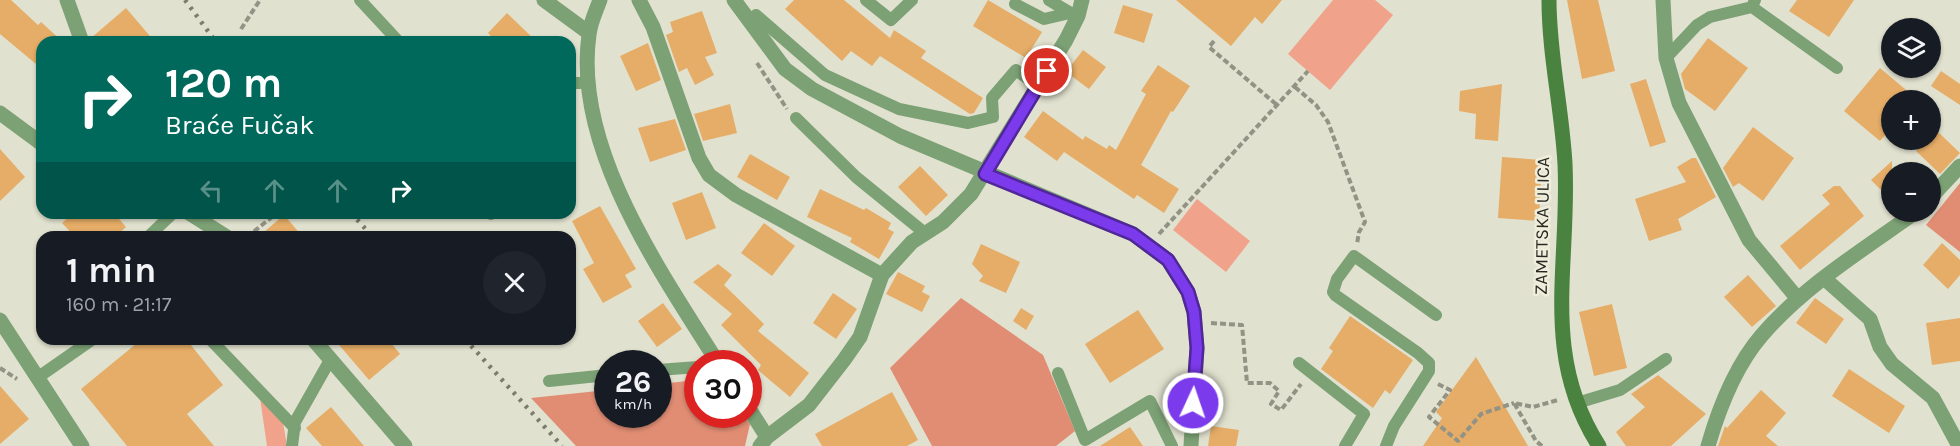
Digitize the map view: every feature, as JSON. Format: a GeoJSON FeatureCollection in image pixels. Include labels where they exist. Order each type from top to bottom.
{"type":"FeatureCollection","features":[{"type":"Feature","properties":{"kind":"main road","name":"ZAMETSKA ULICA"},"geometry":{"type":"LineString","coordinates":[[1549,0],[1555,86],[1565,165],[1560,322],[1566,367],[1576,403],[1599,446]]}},
{"type":"Feature","properties":{"kind":"street"},"geometry":{"type":"LineString","coordinates":[[67,0],[80,36]]}},
{"type":"Feature","properties":{"kind":"street"},"geometry":{"type":"LineString","coordinates":[[544,0],[589,33]]}},
{"type":"Feature","properties":{"kind":"street"},"geometry":{"type":"LineString","coordinates":[[600,0],[589,33],[588,83],[597,131],[638,231],[664,280],[710,350]]}},
{"type":"Feature","properties":{"kind":"street"},"geometry":{"type":"LineString","coordinates":[[639,0],[652,27],[699,158],[709,175],[736,195],[882,275]]}},
{"type":"Feature","properties":{"kind":"street"},"geometry":{"type":"LineString","coordinates":[[734,0],[785,69],[812,89],[861,117],[985,174],[1133,234],[1168,260],[1188,292],[1194,312],[1197,348],[1191,446]]}},
{"type":"Feature","properties":{"kind":"street"},"geometry":{"type":"LineString","coordinates":[[763,441],[809,405],[860,337],[882,275],[912,242],[926,234],[957,208],[985,174],[1038,86],[1082,0]]}},
{"type":"Feature","properties":{"kind":"street"},"geometry":{"type":"LineString","coordinates":[[1663,0],[1666,58],[1679,103],[1749,240],[1798,298]]}},
{"type":"Feature","properties":{"kind":"street"},"geometry":{"type":"LineString","coordinates":[[0,113],[36,140]]}},
{"type":"Feature","properties":{"kind":"street"},"geometry":{"type":"LineString","coordinates":[[1941,186],[1960,166]]}},
{"type":"Feature","properties":{"kind":"street"},"geometry":{"type":"LineString","coordinates":[[198,219],[218,231]]}},
{"type":"Feature","properties":{"kind":"street"},"geometry":{"type":"LineString","coordinates":[[1708,446],[1714,424],[1741,366],[1761,336],[1798,298],[1902,222]]}},
{"type":"Feature","properties":{"kind":"street"},"geometry":{"type":"LineString","coordinates":[[1825,279],[1870,319],[1880,347],[1892,364],[1933,398],[1959,446]]}},
{"type":"Feature","properties":{"kind":"street"},"geometry":{"type":"LineString","coordinates":[[0,320],[82,446]]}},
{"type":"Feature","properties":{"kind":"street"},"geometry":{"type":"LineString","coordinates":[[318,345],[405,446]]}},
{"type":"Feature","properties":{"kind":"lane"},"geometry":{"type":"LineString","coordinates":[[360,0],[393,36]]}},
{"type":"Feature","properties":{"kind":"lane"},"geometry":{"type":"LineString","coordinates":[[866,0],[891,20],[912,0]]}},
{"type":"Feature","properties":{"kind":"lane"},"geometry":{"type":"LineString","coordinates":[[1049,0],[1074,15]]}},
{"type":"Feature","properties":{"kind":"lane"},"geometry":{"type":"LineString","coordinates":[[1015,4],[1044,19],[1074,15]]}},
{"type":"Feature","properties":{"kind":"lane"},"geometry":{"type":"LineString","coordinates":[[1666,58],[1704,21],[1753,4],[1837,68]]}},
{"type":"Feature","properties":{"kind":"lane"},"geometry":{"type":"LineString","coordinates":[[756,15],[825,75],[899,109],[968,123],[993,117],[992,98],[1016,70],[1038,86]]}},
{"type":"Feature","properties":{"kind":"lane"},"geometry":{"type":"LineString","coordinates":[[576,83],[588,83]]}},
{"type":"Feature","properties":{"kind":"lane"},"geometry":{"type":"LineString","coordinates":[[796,118],[856,177],[926,234]]}},
{"type":"Feature","properties":{"kind":"lane"},"geometry":{"type":"LineString","coordinates":[[154,231],[167,219]]}},
{"type":"Feature","properties":{"kind":"lane"},"geometry":{"type":"LineString","coordinates":[[1386,446],[1394,426],[1430,368],[1427,359],[1335,295],[1334,287],[1354,256],[1437,315]]}},
{"type":"Feature","properties":{"kind":"lane"},"geometry":{"type":"LineString","coordinates":[[37,378],[84,345]]}},
{"type":"Feature","properties":{"kind":"lane"},"geometry":{"type":"LineString","coordinates":[[216,345],[295,428]]}},
{"type":"Feature","properties":{"kind":"lane"},"geometry":{"type":"LineString","coordinates":[[1576,403],[1620,390],[1666,359]]}},
{"type":"Feature","properties":{"kind":"lane"},"geometry":{"type":"LineString","coordinates":[[292,446],[295,428],[308,398],[330,360]]}},
{"type":"Feature","properties":{"kind":"lane"},"geometry":{"type":"LineString","coordinates":[[1299,363],[1364,414],[1345,446]]}},
{"type":"Feature","properties":{"kind":"lane"},"geometry":{"type":"LineString","coordinates":[[1058,373],[1085,440],[1150,401],[1173,446]]}},
{"type":"Feature","properties":{"kind":"lane"},"geometry":{"type":"LineString","coordinates":[[549,381],[594,376]]}},
{"type":"Feature","properties":{"kind":"path"},"geometry":{"type":"LineString","coordinates":[[241,29],[260,0]]}},
{"type":"Feature","properties":{"kind":"path"},"geometry":{"type":"LineString","coordinates":[[1214,41],[1209,47],[1277,105]]}},
{"type":"Feature","properties":{"kind":"path"},"geometry":{"type":"LineString","coordinates":[[756,61],[770,86],[796,118]]}},
{"type":"Feature","properties":{"kind":"path"},"geometry":{"type":"LineString","coordinates":[[1158,234],[1308,71]]}},
{"type":"Feature","properties":{"kind":"path"},"geometry":{"type":"LineString","coordinates":[[1294,87],[1316,105],[1329,122],[1365,222],[1359,232]]}},
{"type":"Feature","properties":{"kind":"path"},"geometry":{"type":"LineString","coordinates":[[254,231],[270,219]]}},
{"type":"Feature","properties":{"kind":"path"},"geometry":{"type":"LineString","coordinates":[[1205,323],[1242,325],[1247,383],[1270,383],[1279,391],[1271,404],[1281,411],[1310,372]]}},
{"type":"Feature","properties":{"kind":"path"},"geometry":{"type":"LineString","coordinates":[[1426,377],[1450,390],[1429,417],[1458,441],[1481,414],[1514,403],[1533,407],[1558,400]]}},
{"type":"Feature","properties":{"kind":"path"},"geometry":{"type":"LineString","coordinates":[[1514,403],[1536,441],[1542,446]]}},
{"type":"Feature","properties":{"kind":"shaded area"},"geometry":{"type":"Polygon","coordinates":[[[1333,0],[1375,0],[1393,15],[1330,90],[1288,54],[1333,0]]]}},
{"type":"Feature","properties":{"kind":"shaded area"},"geometry":{"type":"Polygon","coordinates":[[[1960,183],[1960,252],[1926,225],[1928,222],[1941,222],[1941,206],[1960,183]]]}},
{"type":"Feature","properties":{"kind":"shaded area"},"geometry":{"type":"Polygon","coordinates":[[[1197,199],[1250,241],[1226,272],[1173,230],[1197,199]]]}},
{"type":"Feature","properties":{"kind":"shaded area"},"geometry":{"type":"Polygon","coordinates":[[[961,298],[1043,355],[1075,431],[1056,446],[932,446],[890,368],[961,298]]]}},
{"type":"Feature","properties":{"kind":"shaded area"},"geometry":{"type":"Polygon","coordinates":[[[684,381],[684,428],[749,428],[745,446],[576,446],[531,398],[594,391],[594,428],[672,428],[672,383],[684,381]]]}},
{"type":"Feature","properties":{"kind":"shaded area"},"geometry":{"type":"Polygon","coordinates":[[[260,398],[283,422],[287,446],[267,446],[260,398]]]}},
{"type":"Feature","properties":{"kind":"building"},"geometry":{"type":"Polygon","coordinates":[[[0,0],[11,0],[38,25],[41,22],[56,36],[36,36],[36,64],[0,34],[0,0]]]}},
{"type":"Feature","properties":{"kind":"building"},"geometry":{"type":"Polygon","coordinates":[[[794,0],[844,0],[890,38],[894,30],[926,51],[921,58],[983,98],[974,113],[970,114],[880,56],[872,66],[851,51],[842,61],[785,9],[794,0]]]}},
{"type":"Feature","properties":{"kind":"building"},"geometry":{"type":"Polygon","coordinates":[[[988,0],[1042,32],[1026,58],[973,26],[988,0]]]}},
{"type":"Feature","properties":{"kind":"building"},"geometry":{"type":"Polygon","coordinates":[[[1176,0],[1282,0],[1262,24],[1255,17],[1231,46],[1176,0]]]}},
{"type":"Feature","properties":{"kind":"building"},"geometry":{"type":"Polygon","coordinates":[[[1567,0],[1598,0],[1615,71],[1582,79],[1567,0]]]}},
{"type":"Feature","properties":{"kind":"building"},"geometry":{"type":"Polygon","coordinates":[[[1797,0],[1854,0],[1829,37],[1789,11],[1797,0]]]}},
{"type":"Feature","properties":{"kind":"building"},"geometry":{"type":"Polygon","coordinates":[[[1123,5],[1153,14],[1144,43],[1114,33],[1123,5]]]}},
{"type":"Feature","properties":{"kind":"building"},"geometry":{"type":"Polygon","coordinates":[[[126,8],[150,36],[93,36],[126,8]]]}},
{"type":"Feature","properties":{"kind":"building"},"geometry":{"type":"Polygon","coordinates":[[[702,11],[717,53],[705,57],[714,75],[695,85],[687,68],[679,72],[666,35],[673,32],[670,22],[702,11]]]}},
{"type":"Feature","properties":{"kind":"building"},"geometry":{"type":"Polygon","coordinates":[[[507,13],[531,36],[491,36],[488,33],[507,13]]]}},
{"type":"Feature","properties":{"kind":"building"},"geometry":{"type":"Polygon","coordinates":[[[1708,38],[1748,68],[1715,111],[1685,89],[1681,74],[1708,38]]]}},
{"type":"Feature","properties":{"kind":"building"},"geometry":{"type":"Polygon","coordinates":[[[648,43],[661,80],[636,91],[620,56],[648,43]]]}},
{"type":"Feature","properties":{"kind":"building"},"geometry":{"type":"Polygon","coordinates":[[[1083,50],[1106,67],[1089,89],[1066,72],[1083,50]]]}},
{"type":"Feature","properties":{"kind":"building"},"geometry":{"type":"Polygon","coordinates":[[[1158,65],[1190,86],[1173,112],[1171,111],[1141,165],[1179,189],[1164,213],[1137,195],[1134,199],[1064,152],[1057,161],[1024,137],[1043,111],[1083,140],[1085,136],[1107,149],[1109,145],[1116,150],[1146,94],[1141,91],[1158,65]]]}},
{"type":"Feature","properties":{"kind":"building"},"geometry":{"type":"Polygon","coordinates":[[[1880,68],[1881,78],[1892,78],[1906,90],[1881,90],[1880,141],[1844,111],[1880,68]]]}},
{"type":"Feature","properties":{"kind":"building"},"geometry":{"type":"Polygon","coordinates":[[[1941,71],[1960,84],[1960,105],[1941,93],[1941,90],[1931,86],[1936,78],[1941,78],[1941,71]]]}},
{"type":"Feature","properties":{"kind":"building"},"geometry":{"type":"Polygon","coordinates":[[[1646,79],[1666,142],[1650,147],[1630,84],[1646,79]]]}},
{"type":"Feature","properties":{"kind":"building"},"geometry":{"type":"Polygon","coordinates":[[[1502,84],[1498,141],[1475,139],[1476,114],[1459,111],[1460,91],[1502,84]]]}},
{"type":"Feature","properties":{"kind":"building"},"geometry":{"type":"Polygon","coordinates":[[[730,104],[737,133],[703,141],[694,114],[730,104]]]}},
{"type":"Feature","properties":{"kind":"building"},"geometry":{"type":"Polygon","coordinates":[[[675,119],[686,150],[650,162],[638,128],[675,119]]]}},
{"type":"Feature","properties":{"kind":"building"},"geometry":{"type":"Polygon","coordinates":[[[1753,127],[1794,158],[1763,201],[1739,183],[1733,187],[1723,168],[1753,127]]]}},
{"type":"Feature","properties":{"kind":"building"},"geometry":{"type":"Polygon","coordinates":[[[1941,135],[1960,153],[1941,173],[1941,162],[1927,162],[1916,151],[1941,150],[1941,135]]]}},
{"type":"Feature","properties":{"kind":"building"},"geometry":{"type":"Polygon","coordinates":[[[0,149],[25,177],[0,201],[0,149]]]}},
{"type":"Feature","properties":{"kind":"building"},"geometry":{"type":"Polygon","coordinates":[[[750,154],[790,177],[777,200],[737,177],[750,154]]]}},
{"type":"Feature","properties":{"kind":"building"},"geometry":{"type":"Polygon","coordinates":[[[1502,157],[1542,160],[1539,221],[1498,218],[1502,157]]]}},
{"type":"Feature","properties":{"kind":"building"},"geometry":{"type":"Polygon","coordinates":[[[1696,158],[1716,197],[1678,219],[1682,230],[1649,241],[1635,199],[1686,182],[1677,167],[1696,158]]]}},
{"type":"Feature","properties":{"kind":"building"},"geometry":{"type":"Polygon","coordinates":[[[920,166],[948,195],[926,216],[898,187],[920,166]]]}},
{"type":"Feature","properties":{"kind":"building"},"geometry":{"type":"Polygon","coordinates":[[[1881,171],[1881,190],[1871,180],[1881,171]]]}},
{"type":"Feature","properties":{"kind":"building"},"geometry":{"type":"Polygon","coordinates":[[[1834,186],[1840,186],[1864,216],[1800,270],[1780,246],[1830,204],[1822,195],[1834,186]]]}},
{"type":"Feature","properties":{"kind":"building"},"geometry":{"type":"Polygon","coordinates":[[[820,189],[864,210],[866,208],[891,223],[888,229],[894,232],[879,259],[850,242],[852,238],[807,217],[820,189]]]}},
{"type":"Feature","properties":{"kind":"building"},"geometry":{"type":"Polygon","coordinates":[[[702,192],[716,228],[686,240],[672,203],[702,192]]]}},
{"type":"Feature","properties":{"kind":"building"},"geometry":{"type":"Polygon","coordinates":[[[600,206],[636,269],[625,275],[632,287],[603,303],[583,269],[594,263],[572,221],[600,206]]]}},
{"type":"Feature","properties":{"kind":"building"},"geometry":{"type":"Polygon","coordinates":[[[66,219],[119,219],[126,227],[122,231],[69,231],[62,223],[66,219]]]}},
{"type":"Feature","properties":{"kind":"building"},"geometry":{"type":"Polygon","coordinates":[[[279,219],[287,219],[298,231],[265,231],[279,219]]]}},
{"type":"Feature","properties":{"kind":"building"},"geometry":{"type":"Polygon","coordinates":[[[764,223],[795,246],[772,276],[741,253],[764,223]]]}},
{"type":"Feature","properties":{"kind":"building"},"geometry":{"type":"Polygon","coordinates":[[[1942,243],[1960,260],[1960,275],[1948,289],[1923,265],[1942,243]]]}},
{"type":"Feature","properties":{"kind":"building"},"geometry":{"type":"Polygon","coordinates":[[[981,244],[1020,262],[1006,293],[979,281],[983,276],[972,264],[981,244]]]}},
{"type":"Feature","properties":{"kind":"building"},"geometry":{"type":"Polygon","coordinates":[[[718,264],[732,275],[724,285],[764,324],[758,331],[809,373],[790,397],[762,373],[762,350],[746,350],[721,325],[732,314],[693,282],[718,264]]]}},
{"type":"Feature","properties":{"kind":"building"},"geometry":{"type":"Polygon","coordinates":[[[898,272],[925,286],[922,292],[930,296],[922,312],[886,294],[898,272]]]}},
{"type":"Feature","properties":{"kind":"building"},"geometry":{"type":"Polygon","coordinates":[[[1748,275],[1776,306],[1752,327],[1724,297],[1748,275]]]}},
{"type":"Feature","properties":{"kind":"building"},"geometry":{"type":"Polygon","coordinates":[[[833,293],[857,309],[836,339],[813,323],[833,293]]]}},
{"type":"Feature","properties":{"kind":"building"},"geometry":{"type":"Polygon","coordinates":[[[1815,298],[1844,319],[1826,344],[1796,323],[1815,298]]]}},
{"type":"Feature","properties":{"kind":"building"},"geometry":{"type":"Polygon","coordinates":[[[663,303],[682,329],[657,347],[638,321],[663,303]]]}},
{"type":"Feature","properties":{"kind":"building"},"geometry":{"type":"Polygon","coordinates":[[[1612,304],[1627,368],[1594,376],[1579,312],[1612,304]]]}},
{"type":"Feature","properties":{"kind":"building"},"geometry":{"type":"Polygon","coordinates":[[[1021,308],[1034,316],[1026,330],[1013,321],[1021,308]]]}},
{"type":"Feature","properties":{"kind":"building"},"geometry":{"type":"Polygon","coordinates":[[[1138,310],[1164,349],[1110,383],[1085,344],[1138,310]]]}},
{"type":"Feature","properties":{"kind":"building"},"geometry":{"type":"Polygon","coordinates":[[[1350,316],[1413,360],[1390,394],[1385,390],[1373,408],[1321,369],[1333,351],[1329,348],[1350,316]]]}},
{"type":"Feature","properties":{"kind":"building"},"geometry":{"type":"Polygon","coordinates":[[[1960,318],[1960,361],[1932,365],[1926,323],[1960,318]]]}},
{"type":"Feature","properties":{"kind":"building"},"geometry":{"type":"Polygon","coordinates":[[[135,345],[191,345],[223,385],[187,414],[214,446],[127,446],[81,389],[135,345]]]}},
{"type":"Feature","properties":{"kind":"building"},"geometry":{"type":"Polygon","coordinates":[[[339,345],[393,345],[400,354],[369,380],[339,345]]]}},
{"type":"Feature","properties":{"kind":"building"},"geometry":{"type":"Polygon","coordinates":[[[1476,357],[1528,446],[1423,446],[1442,418],[1436,412],[1476,357]]]}},
{"type":"Feature","properties":{"kind":"building"},"geometry":{"type":"Polygon","coordinates":[[[1849,369],[1905,406],[1889,433],[1832,396],[1849,369]]]}},
{"type":"Feature","properties":{"kind":"building"},"geometry":{"type":"Polygon","coordinates":[[[1658,375],[1706,414],[1671,446],[1626,446],[1616,432],[1645,407],[1631,394],[1658,375]]]}},
{"type":"Feature","properties":{"kind":"building"},"geometry":{"type":"Polygon","coordinates":[[[0,386],[29,419],[0,444],[0,386]]]}},
{"type":"Feature","properties":{"kind":"building"},"geometry":{"type":"Polygon","coordinates":[[[1761,390],[1786,413],[1766,436],[1778,446],[1718,446],[1725,426],[1727,428],[1761,390]]]}},
{"type":"Feature","properties":{"kind":"building"},"geometry":{"type":"Polygon","coordinates":[[[892,392],[918,440],[907,446],[822,446],[815,434],[892,392]]]}},
{"type":"Feature","properties":{"kind":"building"},"geometry":{"type":"Polygon","coordinates":[[[331,407],[364,446],[322,446],[306,428],[331,407]]]}},
{"type":"Feature","properties":{"kind":"building"},"geometry":{"type":"Polygon","coordinates":[[[1211,426],[1239,430],[1236,446],[1208,446],[1211,426]]]}},
{"type":"Feature","properties":{"kind":"building"},"geometry":{"type":"Polygon","coordinates":[[[1130,427],[1143,446],[1100,446],[1130,427]]]}},
{"type":"Feature","properties":{"kind":"railway"},"geometry":{"type":"LineString","coordinates":[[185,0],[212,36]]}},
{"type":"Feature","properties":{"kind":"railway"},"geometry":{"type":"LineString","coordinates":[[356,219],[368,231]]}},
{"type":"Feature","properties":{"kind":"railway"},"geometry":{"type":"LineString","coordinates":[[470,345],[562,446]]}},
{"type":"Feature","properties":{"kind":"route"},"geometry":{"type":"LineString","coordinates":[[1047,71],[985,174],[1133,234],[1168,260],[1188,292],[1194,312],[1197,348],[1193,403]]}}]}
